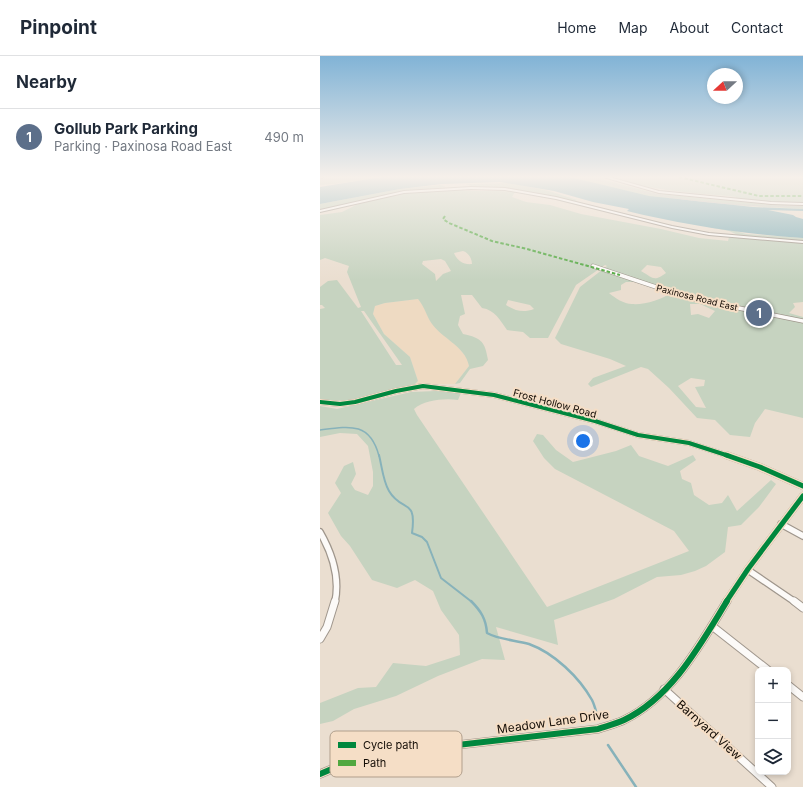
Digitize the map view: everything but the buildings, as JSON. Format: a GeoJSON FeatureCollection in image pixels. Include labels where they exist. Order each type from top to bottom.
{"type":"FeatureCollection","features":[{"type":"Feature","properties":{"kind":"main road"},"geometry":{"type":"LineString","coordinates":[[608,211],[672,227],[709,234],[803,242]]}},
{"type":"Feature","properties":{"kind":"street","name":"Paxinosa Road East"},"geometry":{"type":"LineString","coordinates":[[593,266],[686,297],[803,321]]}},
{"type":"Feature","properties":{"kind":"street","name":"Frost Hollow Road"},"geometry":{"type":"LineString","coordinates":[[320,402],[340,404],[355,402],[396,391],[423,386],[494,394],[595,421],[638,435],[689,443],[760,467],[803,486]]}},
{"type":"Feature","properties":{"kind":"street","name":"Meadow Lane Drive"},"geometry":{"type":"LineString","coordinates":[[462,744],[606,727],[629,718],[642,710],[664,689],[691,658],[748,570],[803,496]]}},
{"type":"Feature","properties":{"kind":"street"},"geometry":{"type":"LineString","coordinates":[[781,524],[803,536]]}},
{"type":"Feature","properties":{"kind":"street"},"geometry":{"type":"LineString","coordinates":[[320,532],[327,542],[334,559],[336,575],[336,596],[332,615],[320,639]]}},
{"type":"Feature","properties":{"kind":"street"},"geometry":{"type":"LineString","coordinates":[[748,570],[803,608]]}},
{"type":"Feature","properties":{"kind":"street"},"geometry":{"type":"LineString","coordinates":[[712,626],[764,667]]}},
{"type":"Feature","properties":{"kind":"street"},"geometry":{"type":"LineString","coordinates":[[791,687],[803,697]]}},
{"type":"Feature","properties":{"kind":"street","name":"Barnyard View"},"geometry":{"type":"LineString","coordinates":[[664,689],[772,787]]}},
{"type":"Feature","properties":{"kind":"street","name":"Meadow Lane Drive"},"geometry":{"type":"LineString","coordinates":[[320,774],[330,770]]}},
{"type":"Feature","properties":{"kind":"shaded area"},"geometry":{"type":"Polygon","coordinates":[[[418,299],[422,303],[430,321],[441,333],[457,346],[467,358],[469,366],[455,384],[415,384],[418,381],[410,357],[384,334],[373,314],[375,306],[385,303],[418,299]]]}},
{"type":"Feature","properties":{"kind":"green space"},"geometry":{"type":"Polygon","coordinates":[[[571,211],[699,238],[728,241],[729,237],[803,243],[803,302],[793,303],[795,307],[789,313],[803,317],[803,418],[765,409],[755,423],[750,437],[730,435],[715,420],[697,418],[669,388],[648,369],[641,367],[591,387],[588,384],[593,378],[626,366],[610,359],[561,344],[555,338],[580,287],[607,266],[605,265],[576,285],[548,338],[530,338],[523,332],[507,330],[494,313],[482,308],[472,295],[461,295],[465,314],[460,316],[458,325],[463,334],[474,337],[482,342],[486,349],[488,360],[483,366],[470,369],[460,383],[455,384],[469,366],[467,359],[458,347],[440,333],[430,321],[418,299],[385,303],[375,306],[373,314],[384,334],[410,357],[418,381],[415,384],[368,397],[344,400],[320,399],[320,309],[325,308],[320,305],[320,287],[328,281],[337,280],[358,308],[361,307],[347,272],[349,266],[325,258],[320,260],[320,215],[342,212],[571,211]],[[463,251],[454,253],[461,262],[472,264],[470,256],[467,253],[463,251]],[[441,259],[423,261],[422,264],[435,274],[436,281],[443,274],[451,271],[445,261],[441,259]],[[647,265],[641,271],[654,278],[666,273],[661,267],[647,265]],[[626,282],[621,285],[621,290],[609,293],[617,299],[629,304],[642,304],[653,301],[672,292],[641,282],[626,282]],[[508,300],[506,305],[516,310],[523,311],[534,309],[530,305],[508,300]],[[690,304],[691,315],[698,314],[709,318],[715,311],[700,304],[690,304]],[[361,311],[396,365],[402,365],[364,311],[361,311]],[[691,378],[678,386],[696,407],[706,408],[695,387],[704,386],[705,380],[691,378]]]}},
{"type":"Feature","properties":{"kind":"green space"},"geometry":{"type":"Polygon","coordinates":[[[708,227],[733,230],[746,234],[803,238],[803,241],[740,236],[729,231],[708,227]]]}},
{"type":"Feature","properties":{"kind":"green space"},"geometry":{"type":"Polygon","coordinates":[[[436,391],[461,393],[458,400],[435,400],[418,406],[414,409],[417,415],[547,607],[689,551],[674,531],[555,469],[544,458],[533,441],[537,434],[543,435],[556,450],[573,462],[616,451],[631,445],[639,456],[668,466],[693,455],[696,460],[680,471],[682,479],[691,483],[694,495],[709,505],[722,503],[728,495],[737,511],[771,480],[776,484],[759,507],[741,525],[728,527],[725,552],[706,566],[695,571],[681,575],[657,577],[614,599],[554,620],[558,645],[496,627],[505,660],[482,659],[438,676],[396,696],[354,709],[333,721],[320,724],[320,703],[358,688],[376,687],[393,663],[426,666],[460,655],[459,635],[441,610],[433,591],[415,580],[397,588],[372,580],[350,546],[341,536],[328,513],[341,493],[335,483],[344,466],[353,462],[356,474],[351,484],[355,490],[368,495],[373,486],[373,472],[368,446],[357,434],[340,433],[320,437],[320,406],[337,409],[411,392],[436,391]]]}},
{"type":"Feature","properties":{"kind":"water"},"geometry":{"type":"Polygon","coordinates":[[[627,211],[774,211],[793,215],[803,219],[803,238],[692,225],[627,211]]]}},
{"type":"Feature","properties":{"kind":"waterway"},"geometry":{"type":"LineString","coordinates":[[320,430],[349,428],[364,432],[370,437],[379,456]]}},
{"type":"Feature","properties":{"kind":"waterway"},"geometry":{"type":"LineString","coordinates":[[379,455],[384,478],[389,491],[394,498],[407,507],[412,514],[412,533],[422,537],[427,542],[441,578],[472,602]]}},
{"type":"Feature","properties":{"kind":"waterway"},"geometry":{"type":"LineString","coordinates":[[472,602],[478,608],[482,616],[487,633],[502,639],[529,644],[548,653],[565,667],[587,691],[593,702],[598,718]]}},
{"type":"Feature","properties":{"kind":"waterway"},"geometry":{"type":"LineString","coordinates":[[608,745],[636,787]]}},
{"type":"Feature","properties":{"kind":"marked path"},"geometry":{"type":"LineString","coordinates":[[445,216],[443,219],[449,223],[492,241],[527,249],[620,275]]}},
{"type":"Feature","properties":{"kind":"cycle path"},"geometry":{"type":"LineString","coordinates":[[320,402],[340,404],[355,402],[396,391],[423,386],[494,395],[595,421],[638,435],[689,443],[760,467],[803,486]]}},
{"type":"Feature","properties":{"kind":"cycle path"},"geometry":{"type":"LineString","coordinates":[[462,744],[598,729],[624,720],[647,706],[667,687],[686,664],[748,569],[803,496]]}},
{"type":"Feature","properties":{"kind":"cycle path"},"geometry":{"type":"LineString","coordinates":[[320,774],[330,770]]}},
{"type":"Feature","properties":{"kind":"place","name":"Gollub Park Parking"},"geometry":{"type":"Point","coordinates":[759,313]}}]}
